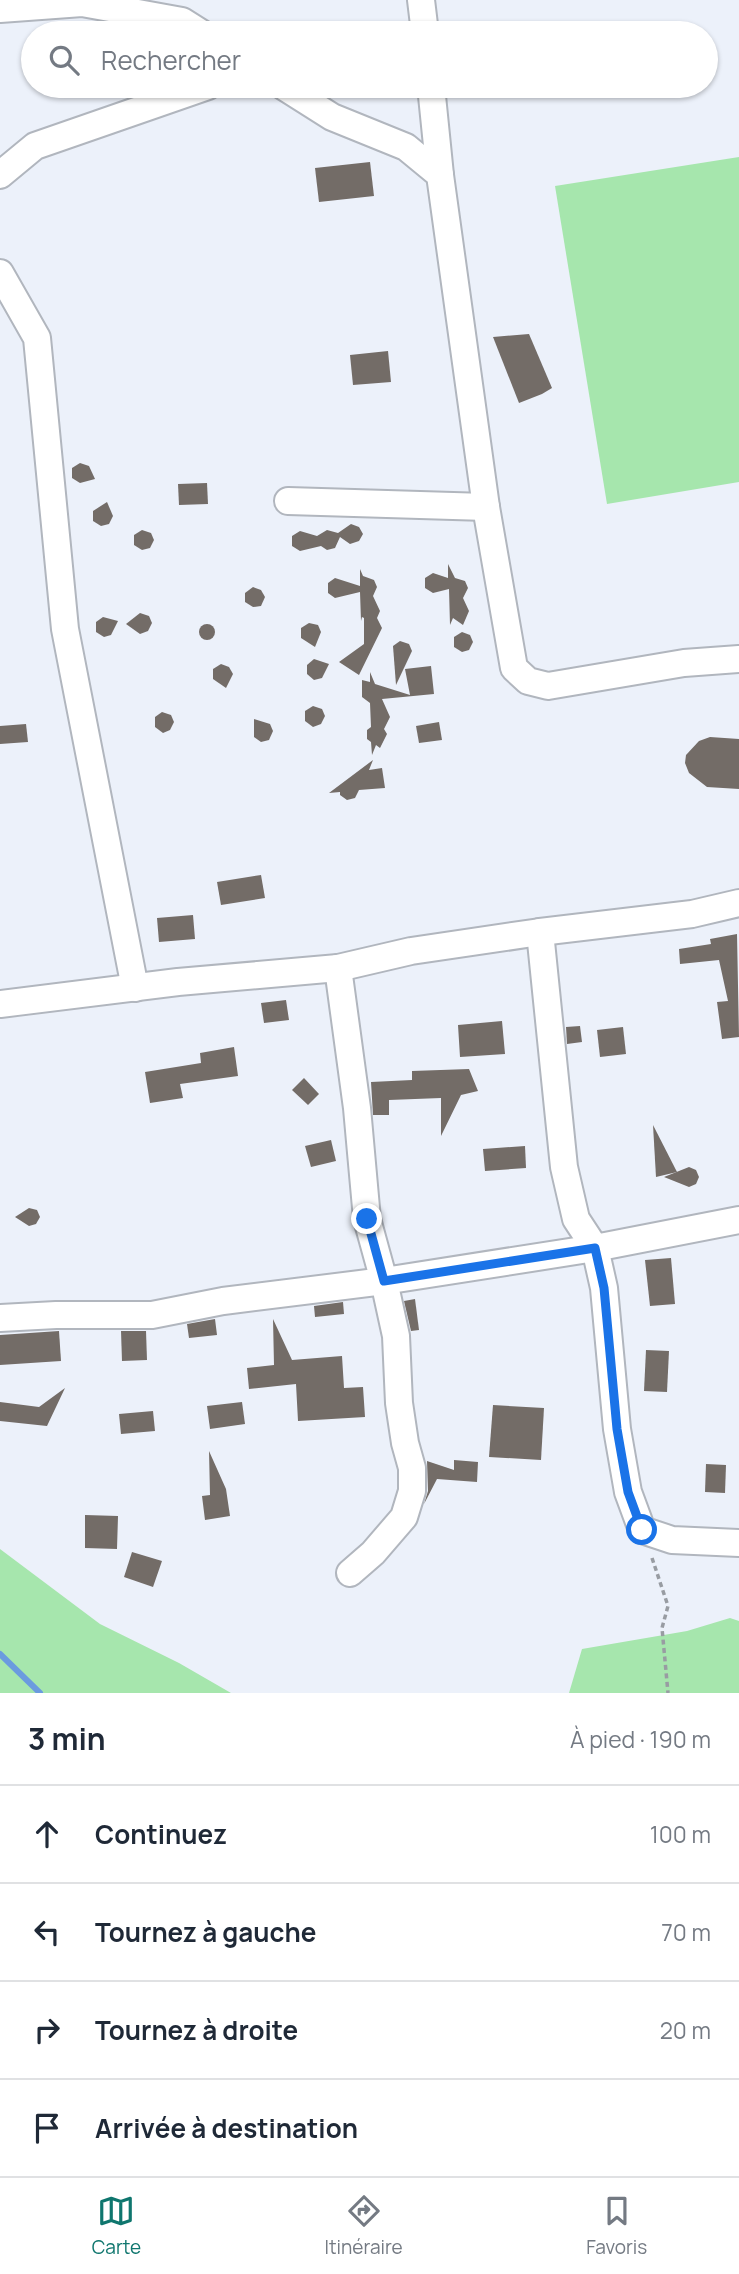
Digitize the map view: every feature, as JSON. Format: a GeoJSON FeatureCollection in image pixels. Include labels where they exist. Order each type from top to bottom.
{"type":"FeatureCollection","features":[{"type":"Feature","properties":{"kind":"street"},"geometry":{"type":"LineString","coordinates":[[421,0],[424,21]]}},
{"type":"Feature","properties":{"kind":"street"},"geometry":{"type":"LineString","coordinates":[[0,9],[82,3],[185,18]]}},
{"type":"Feature","properties":{"kind":"street"},"geometry":{"type":"LineString","coordinates":[[0,175],[35,146],[173,98]]}},
{"type":"Feature","properties":{"kind":"street"},"geometry":{"type":"LineString","coordinates":[[302,98],[332,117],[406,147],[440,175]]}},
{"type":"Feature","properties":{"kind":"street"},"geometry":{"type":"LineString","coordinates":[[432,98],[440,175],[486,507],[514,668],[528,681],[548,686],[684,663],[739,659]]}},
{"type":"Feature","properties":{"kind":"street"},"geometry":{"type":"LineString","coordinates":[[0,272],[37,338],[65,629],[135,988]]}},
{"type":"Feature","properties":{"kind":"street"},"geometry":{"type":"LineString","coordinates":[[288,500],[486,507]]}},
{"type":"Feature","properties":{"kind":"street"},"geometry":{"type":"LineString","coordinates":[[0,1004],[178,982],[338,968],[411,951],[692,914],[739,903]]}},
{"type":"Feature","properties":{"kind":"street"},"geometry":{"type":"LineString","coordinates":[[540,932],[564,1167],[576,1219],[595,1248],[604,1288],[617,1429],[628,1492],[642,1530],[672,1540],[739,1544]]}},
{"type":"Feature","properties":{"kind":"street"},"geometry":{"type":"LineString","coordinates":[[338,968],[357,1108],[367,1219],[396,1336],[399,1403],[412,1468],[412,1491],[404,1517],[373,1553],[350,1573]]}},
{"type":"Feature","properties":{"kind":"street"},"geometry":{"type":"LineString","coordinates":[[0,1318],[152,1315],[223,1301],[384,1281],[595,1248],[739,1220]]}},
{"type":"Feature","properties":{"kind":"path"},"geometry":{"type":"LineString","coordinates":[[642,1530],[668,1606],[662,1628],[668,1693]]}},
{"type":"Feature","properties":{"kind":"green space"},"geometry":{"type":"Polygon","coordinates":[[[739,157],[739,482],[607,504],[555,186],[739,157]]]}},
{"type":"Feature","properties":{"kind":"green space"},"geometry":{"type":"Polygon","coordinates":[[[0,1549],[100,1624],[179,1663],[231,1693],[0,1693],[0,1549]]]}},
{"type":"Feature","properties":{"kind":"green space"},"geometry":{"type":"Polygon","coordinates":[[[730,1618],[739,1621],[739,1693],[569,1693],[582,1649],[687,1631],[730,1618]]]}},
{"type":"Feature","properties":{"kind":"building"},"geometry":{"type":"Polygon","coordinates":[[[370,162],[374,196],[319,202],[315,168],[370,162]]]}},
{"type":"Feature","properties":{"kind":"building"},"geometry":{"type":"Polygon","coordinates":[[[529,334],[552,388],[519,403],[493,337],[529,334]]]}},
{"type":"Feature","properties":{"kind":"building"},"geometry":{"type":"Polygon","coordinates":[[[388,351],[391,382],[353,385],[350,355],[388,351]]]}},
{"type":"Feature","properties":{"kind":"building"},"geometry":{"type":"Polygon","coordinates":[[[80,463],[89,466],[95,479],[80,483],[72,478],[72,468],[80,463]]]}},
{"type":"Feature","properties":{"kind":"building"},"geometry":{"type":"Polygon","coordinates":[[[207,483],[208,504],[179,505],[178,484],[207,483]]]}},
{"type":"Feature","properties":{"kind":"building"},"geometry":{"type":"Polygon","coordinates":[[[107,502],[113,516],[109,524],[101,526],[93,521],[93,511],[107,502]]]}},
{"type":"Feature","properties":{"kind":"building"},"geometry":{"type":"Polygon","coordinates":[[[351,524],[359,527],[363,534],[359,541],[350,544],[340,537],[335,548],[327,550],[321,546],[300,551],[292,546],[292,536],[300,531],[317,536],[327,530],[338,533],[351,524]]]}},
{"type":"Feature","properties":{"kind":"building"},"geometry":{"type":"Polygon","coordinates":[[[142,530],[151,533],[154,540],[150,548],[142,550],[134,545],[134,535],[142,530]]]}},
{"type":"Feature","properties":{"kind":"building"},"geometry":{"type":"Polygon","coordinates":[[[448,564],[455,578],[465,581],[468,588],[463,598],[469,611],[463,625],[453,618],[450,625],[449,589],[433,593],[425,588],[425,578],[433,573],[448,578],[448,564]]]}},
{"type":"Feature","properties":{"kind":"building"},"geometry":{"type":"Polygon","coordinates":[[[360,569],[363,576],[374,580],[377,587],[373,596],[380,611],[377,618],[382,628],[359,675],[339,662],[364,644],[360,592],[335,598],[328,593],[328,583],[335,578],[360,586],[360,569]]]}},
{"type":"Feature","properties":{"kind":"building"},"geometry":{"type":"Polygon","coordinates":[[[253,587],[261,590],[265,597],[261,606],[253,607],[245,602],[245,593],[253,587]]]}},
{"type":"Feature","properties":{"kind":"building"},"geometry":{"type":"Polygon","coordinates":[[[140,613],[149,616],[152,623],[148,631],[140,634],[126,624],[140,613]]]}},
{"type":"Feature","properties":{"kind":"building"},"geometry":{"type":"Polygon","coordinates":[[[103,617],[118,621],[111,635],[104,637],[96,632],[96,622],[103,617]]]}},
{"type":"Feature","properties":{"kind":"building"},"geometry":{"type":"Polygon","coordinates":[[[309,623],[318,625],[321,632],[315,647],[301,638],[301,628],[309,623]]]}},
{"type":"Feature","properties":{"kind":"building"},"geometry":{"type":"Polygon","coordinates":[[[204,624],[210,624],[215,632],[213,638],[204,640],[199,635],[199,629],[204,624]]]}},
{"type":"Feature","properties":{"kind":"building"},"geometry":{"type":"Polygon","coordinates":[[[462,632],[470,635],[473,642],[469,650],[462,652],[454,647],[454,637],[462,632]]]}},
{"type":"Feature","properties":{"kind":"building"},"geometry":{"type":"Polygon","coordinates":[[[400,641],[409,644],[412,651],[396,685],[393,646],[400,641]]]}},
{"type":"Feature","properties":{"kind":"building"},"geometry":{"type":"Polygon","coordinates":[[[314,659],[329,664],[322,678],[314,680],[307,674],[307,665],[314,659]]]}},
{"type":"Feature","properties":{"kind":"building"},"geometry":{"type":"Polygon","coordinates":[[[221,664],[229,667],[233,674],[226,688],[213,679],[213,669],[221,664]]]}},
{"type":"Feature","properties":{"kind":"building"},"geometry":{"type":"Polygon","coordinates":[[[431,666],[434,694],[382,699],[390,717],[384,729],[387,734],[380,748],[376,745],[372,755],[371,742],[367,739],[367,730],[371,727],[370,703],[362,697],[362,680],[370,682],[370,672],[375,684],[410,695],[405,669],[431,666]]]}},
{"type":"Feature","properties":{"kind":"building"},"geometry":{"type":"Polygon","coordinates":[[[313,706],[322,709],[325,716],[321,724],[313,727],[305,721],[305,711],[313,706]]]}},
{"type":"Feature","properties":{"kind":"building"},"geometry":{"type":"Polygon","coordinates":[[[162,712],[171,715],[174,722],[170,730],[163,733],[155,727],[155,717],[162,712]]]}},
{"type":"Feature","properties":{"kind":"building"},"geometry":{"type":"Polygon","coordinates":[[[254,719],[270,724],[273,731],[269,740],[261,742],[254,737],[254,719]]]}},
{"type":"Feature","properties":{"kind":"building"},"geometry":{"type":"Polygon","coordinates":[[[439,722],[442,740],[419,743],[416,726],[439,722]]]}},
{"type":"Feature","properties":{"kind":"building"},"geometry":{"type":"Polygon","coordinates":[[[26,724],[28,742],[0,744],[0,726],[26,724]]]}},
{"type":"Feature","properties":{"kind":"building"},"geometry":{"type":"Polygon","coordinates":[[[710,737],[739,739],[739,789],[707,787],[689,773],[685,763],[686,755],[699,741],[710,737]]]}},
{"type":"Feature","properties":{"kind":"building"},"geometry":{"type":"Polygon","coordinates":[[[373,760],[369,770],[382,768],[385,788],[359,790],[355,798],[347,800],[340,792],[329,793],[373,760]]]}},
{"type":"Feature","properties":{"kind":"building"},"geometry":{"type":"Polygon","coordinates":[[[261,875],[265,898],[221,905],[217,882],[261,875]]]}},
{"type":"Feature","properties":{"kind":"building"},"geometry":{"type":"Polygon","coordinates":[[[193,915],[195,939],[159,942],[157,918],[193,915]]]}},
{"type":"Feature","properties":{"kind":"building"},"geometry":{"type":"Polygon","coordinates":[[[737,934],[739,1037],[722,1039],[717,1002],[728,1001],[719,960],[680,964],[679,949],[711,944],[710,939],[737,934]]]}},
{"type":"Feature","properties":{"kind":"building"},"geometry":{"type":"Polygon","coordinates":[[[286,1000],[289,1020],[264,1023],[261,1003],[286,1000]]]}},
{"type":"Feature","properties":{"kind":"building"},"geometry":{"type":"Polygon","coordinates":[[[502,1021],[505,1054],[460,1057],[458,1025],[502,1021]]]}},
{"type":"Feature","properties":{"kind":"building"},"geometry":{"type":"Polygon","coordinates":[[[580,1026],[582,1042],[567,1044],[566,1027],[580,1026]]]}},
{"type":"Feature","properties":{"kind":"building"},"geometry":{"type":"Polygon","coordinates":[[[623,1027],[626,1054],[600,1057],[597,1030],[623,1027]]]}},
{"type":"Feature","properties":{"kind":"building"},"geometry":{"type":"Polygon","coordinates":[[[234,1047],[238,1076],[180,1084],[183,1098],[150,1103],[145,1072],[201,1063],[200,1053],[234,1047]]]}},
{"type":"Feature","properties":{"kind":"building"},"geometry":{"type":"Polygon","coordinates":[[[469,1069],[478,1091],[461,1095],[441,1136],[441,1098],[389,1100],[389,1115],[373,1115],[371,1082],[412,1080],[412,1071],[469,1069]]]}},
{"type":"Feature","properties":{"kind":"building"},"geometry":{"type":"Polygon","coordinates":[[[304,1078],[319,1094],[308,1105],[292,1090],[304,1078]]]}},
{"type":"Feature","properties":{"kind":"building"},"geometry":{"type":"Polygon","coordinates":[[[653,1125],[677,1172],[656,1177],[653,1125]]]}},
{"type":"Feature","properties":{"kind":"building"},"geometry":{"type":"Polygon","coordinates":[[[331,1140],[336,1161],[311,1167],[305,1146],[331,1140]]]}},
{"type":"Feature","properties":{"kind":"building"},"geometry":{"type":"Polygon","coordinates":[[[525,1146],[526,1168],[485,1171],[483,1149],[525,1146]]]}},
{"type":"Feature","properties":{"kind":"building"},"geometry":{"type":"Polygon","coordinates":[[[689,1167],[696,1170],[699,1177],[696,1184],[689,1187],[664,1177],[689,1167]]]}},
{"type":"Feature","properties":{"kind":"building"},"geometry":{"type":"Polygon","coordinates":[[[29,1208],[37,1210],[40,1217],[36,1224],[29,1226],[15,1217],[29,1208]]]}},
{"type":"Feature","properties":{"kind":"building"},"geometry":{"type":"Polygon","coordinates":[[[671,1258],[675,1304],[650,1306],[645,1260],[671,1258]]]}},
{"type":"Feature","properties":{"kind":"building"},"geometry":{"type":"Polygon","coordinates":[[[415,1299],[419,1330],[411,1331],[404,1301],[415,1299]]]}},
{"type":"Feature","properties":{"kind":"building"},"geometry":{"type":"Polygon","coordinates":[[[343,1302],[344,1314],[315,1317],[314,1306],[343,1302]]]}},
{"type":"Feature","properties":{"kind":"building"},"geometry":{"type":"Polygon","coordinates":[[[215,1319],[217,1335],[189,1338],[187,1324],[215,1319]]]}},
{"type":"Feature","properties":{"kind":"building"},"geometry":{"type":"Polygon","coordinates":[[[273,1319],[292,1360],[342,1356],[344,1388],[363,1387],[365,1417],[298,1421],[296,1384],[249,1389],[247,1368],[274,1365],[273,1319]]]}},
{"type":"Feature","properties":{"kind":"building"},"geometry":{"type":"Polygon","coordinates":[[[59,1331],[61,1361],[0,1365],[0,1335],[59,1331]]]}},
{"type":"Feature","properties":{"kind":"building"},"geometry":{"type":"Polygon","coordinates":[[[121,1331],[146,1331],[147,1360],[122,1361],[121,1331]]]}},
{"type":"Feature","properties":{"kind":"building"},"geometry":{"type":"Polygon","coordinates":[[[646,1350],[669,1351],[667,1392],[644,1391],[646,1350]]]}},
{"type":"Feature","properties":{"kind":"building"},"geometry":{"type":"Polygon","coordinates":[[[65,1388],[47,1426],[0,1421],[0,1402],[39,1407],[65,1388]]]}},
{"type":"Feature","properties":{"kind":"building"},"geometry":{"type":"Polygon","coordinates":[[[242,1402],[245,1424],[210,1429],[207,1406],[242,1402]]]}},
{"type":"Feature","properties":{"kind":"building"},"geometry":{"type":"Polygon","coordinates":[[[493,1405],[544,1408],[541,1460],[489,1457],[493,1405]]]}},
{"type":"Feature","properties":{"kind":"building"},"geometry":{"type":"Polygon","coordinates":[[[153,1411],[155,1431],[121,1434],[119,1414],[153,1411]]]}},
{"type":"Feature","properties":{"kind":"building"},"geometry":{"type":"Polygon","coordinates":[[[209,1451],[226,1489],[230,1516],[205,1520],[202,1496],[210,1495],[209,1451]]]}},
{"type":"Feature","properties":{"kind":"building"},"geometry":{"type":"Polygon","coordinates":[[[454,1460],[478,1462],[477,1482],[437,1479],[424,1504],[428,1491],[427,1461],[454,1470],[454,1460]]]}},
{"type":"Feature","properties":{"kind":"building"},"geometry":{"type":"Polygon","coordinates":[[[706,1464],[726,1465],[725,1493],[705,1492],[706,1464]]]}},
{"type":"Feature","properties":{"kind":"building"},"geometry":{"type":"Polygon","coordinates":[[[85,1515],[118,1516],[117,1549],[85,1548],[85,1515]]]}},
{"type":"Feature","properties":{"kind":"building"},"geometry":{"type":"Polygon","coordinates":[[[132,1552],[162,1561],[153,1587],[124,1577],[132,1552]]]}},
{"type":"Feature","properties":{"kind":"waterway"},"geometry":{"type":"LineString","coordinates":[[0,1654],[40,1693]]}},
{"type":"Feature","properties":{"kind":"route"},"geometry":{"type":"LineString","coordinates":[[367,1219],[384,1281],[595,1248],[604,1288],[617,1429],[628,1492],[642,1530]]}}]}
